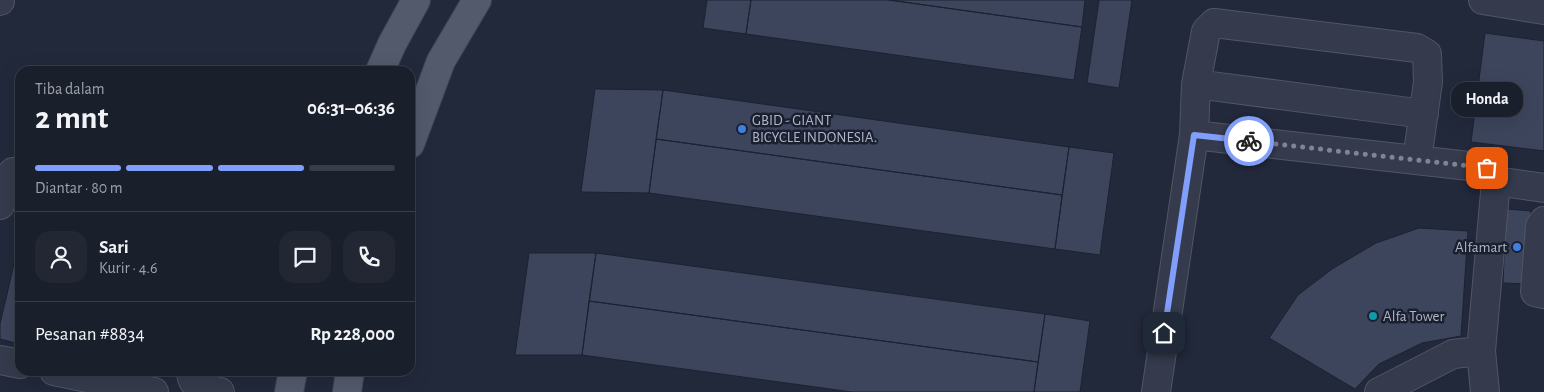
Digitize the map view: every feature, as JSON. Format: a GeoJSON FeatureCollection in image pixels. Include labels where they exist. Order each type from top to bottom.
{"type":"FeatureCollection","features":[{"type":"Feature","properties":{"kind":"main road"},"geometry":{"type":"LineString","coordinates":[[382,66],[416,0]]}},
{"type":"Feature","properties":{"kind":"main road"},"geometry":{"type":"LineString","coordinates":[[415,131],[441,61],[477,0]]}},
{"type":"Feature","properties":{"kind":"main road"},"geometry":{"type":"LineString","coordinates":[[289,392],[292,376]]}},
{"type":"Feature","properties":{"kind":"main road"},"geometry":{"type":"LineString","coordinates":[[347,392],[349,376]]}},
{"type":"Feature","properties":{"kind":"lane"},"geometry":{"type":"LineString","coordinates":[[1483,0],[1544,10]]}},
{"type":"Feature","properties":{"kind":"lane"},"geometry":{"type":"LineString","coordinates":[[1156,392],[1194,135],[1196,84],[1206,31],[1214,23],[1417,48],[1427,54],[1428,82],[1417,160]]}},
{"type":"Feature","properties":{"kind":"lane"},"geometry":{"type":"LineString","coordinates":[[1196,84],[1424,114]]}},
{"type":"Feature","properties":{"kind":"lane"},"geometry":{"type":"LineString","coordinates":[[1194,135],[1487,168],[1495,176],[1496,181],[1481,351],[1486,392]]}},
{"type":"Feature","properties":{"kind":"lane"},"geometry":{"type":"LineString","coordinates":[[0,205],[4,186],[8,178],[15,172]]}},
{"type":"Feature","properties":{"kind":"lane"},"geometry":{"type":"LineString","coordinates":[[1496,181],[1544,188]]}},
{"type":"Feature","properties":{"kind":"lane"},"geometry":{"type":"LineString","coordinates":[[1544,221],[1540,226],[1534,292],[1544,294]]}},
{"type":"Feature","properties":{"kind":"lane"},"geometry":{"type":"LineString","coordinates":[[1379,392],[1453,354],[1481,351]]}},
{"type":"Feature","properties":{"kind":"lane"},"geometry":{"type":"LineString","coordinates":[[0,360],[15,363]]}},
{"type":"Feature","properties":{"kind":"lane"},"geometry":{"type":"LineString","coordinates":[[78,376],[154,392]]}},
{"type":"Feature","properties":{"kind":"lane"},"geometry":{"type":"LineString","coordinates":[[158,392],[174,388],[191,376],[195,385],[220,392]]}},
{"type":"Feature","properties":{"kind":"building"},"geometry":{"type":"Polygon","coordinates":[[[707,0],[751,0],[746,34],[703,28],[707,0]]]}},
{"type":"Feature","properties":{"kind":"building"},"geometry":{"type":"Polygon","coordinates":[[[751,0],[889,0],[1082,27],[1074,80],[746,34],[751,0]]]}},
{"type":"Feature","properties":{"kind":"building"},"geometry":{"type":"Polygon","coordinates":[[[889,0],[1085,0],[1082,27],[889,0]]]}},
{"type":"Feature","properties":{"kind":"building"},"geometry":{"type":"Polygon","coordinates":[[[1099,0],[1132,0],[1119,88],[1087,83],[1099,0]]]}},
{"type":"Feature","properties":{"kind":"building"},"geometry":{"type":"Polygon","coordinates":[[[1485,33],[1544,41],[1544,151],[1471,142],[1485,33]]]}},
{"type":"Feature","properties":{"kind":"building"},"geometry":{"type":"Polygon","coordinates":[[[595,89],[663,90],[649,193],[581,192],[595,89]]]}},
{"type":"Feature","properties":{"kind":"building"},"geometry":{"type":"Polygon","coordinates":[[[663,90],[1069,147],[1062,195],[656,139],[663,90]]]}},
{"type":"Feature","properties":{"kind":"building"},"geometry":{"type":"Polygon","coordinates":[[[656,139],[1062,195],[1055,249],[649,193],[656,139]]]}},
{"type":"Feature","properties":{"kind":"building"},"geometry":{"type":"Polygon","coordinates":[[[1069,147],[1114,153],[1100,255],[1055,249],[1069,147]]]}},
{"type":"Feature","properties":{"kind":"building","name":"Alfamart"},"geometry":{"type":"Polygon","coordinates":[[[1506,209],[1531,211],[1527,284],[1503,283],[1506,209]]]}},
{"type":"Feature","properties":{"kind":"building","name":"Alfa Tower"},"geometry":{"type":"Polygon","coordinates":[[[1419,228],[1468,231],[1461,336],[1422,343],[1379,364],[1355,389],[1269,338],[1298,295],[1332,269],[1376,243],[1419,228]]]}},
{"type":"Feature","properties":{"kind":"building"},"geometry":{"type":"Polygon","coordinates":[[[529,253],[596,253],[582,355],[515,355],[529,253]]]}},
{"type":"Feature","properties":{"kind":"building"},"geometry":{"type":"Polygon","coordinates":[[[596,253],[1045,314],[1038,362],[589,301],[596,253]]]}},
{"type":"Feature","properties":{"kind":"building"},"geometry":{"type":"Polygon","coordinates":[[[15,260],[15,343],[0,339],[0,324],[15,260]]]}},
{"type":"Feature","properties":{"kind":"building"},"geometry":{"type":"Polygon","coordinates":[[[589,301],[1038,362],[1034,392],[852,392],[582,355],[589,301]]]}},
{"type":"Feature","properties":{"kind":"building"},"geometry":{"type":"Polygon","coordinates":[[[1045,314],[1090,321],[1080,392],[1034,392],[1045,314]]]}},
{"type":"Feature","properties":{"kind":"way so far"},"geometry":{"type":"LineString","coordinates":[[1249,141],[1487,168]]}},
{"type":"Feature","properties":{"kind":"place","name":"GBID - GIANT BICYCLE INDONESIA."},"geometry":{"type":"Point","coordinates":[742,129]}},
{"type":"Feature","properties":{"kind":"place","name":"Honda"},"geometry":{"type":"Point","coordinates":[1487,168]}},
{"type":"Feature","properties":{"kind":"place","name":"Alfamart"},"geometry":{"type":"Point","coordinates":[1517,247]}},
{"type":"Feature","properties":{"kind":"place","name":"Alfa Tower"},"geometry":{"type":"Point","coordinates":[1373,316]}},
{"type":"Feature","properties":{"kind":"route"},"geometry":{"type":"LineString","coordinates":[[1164,333],[1194,135],[1249,141]]}}]}
